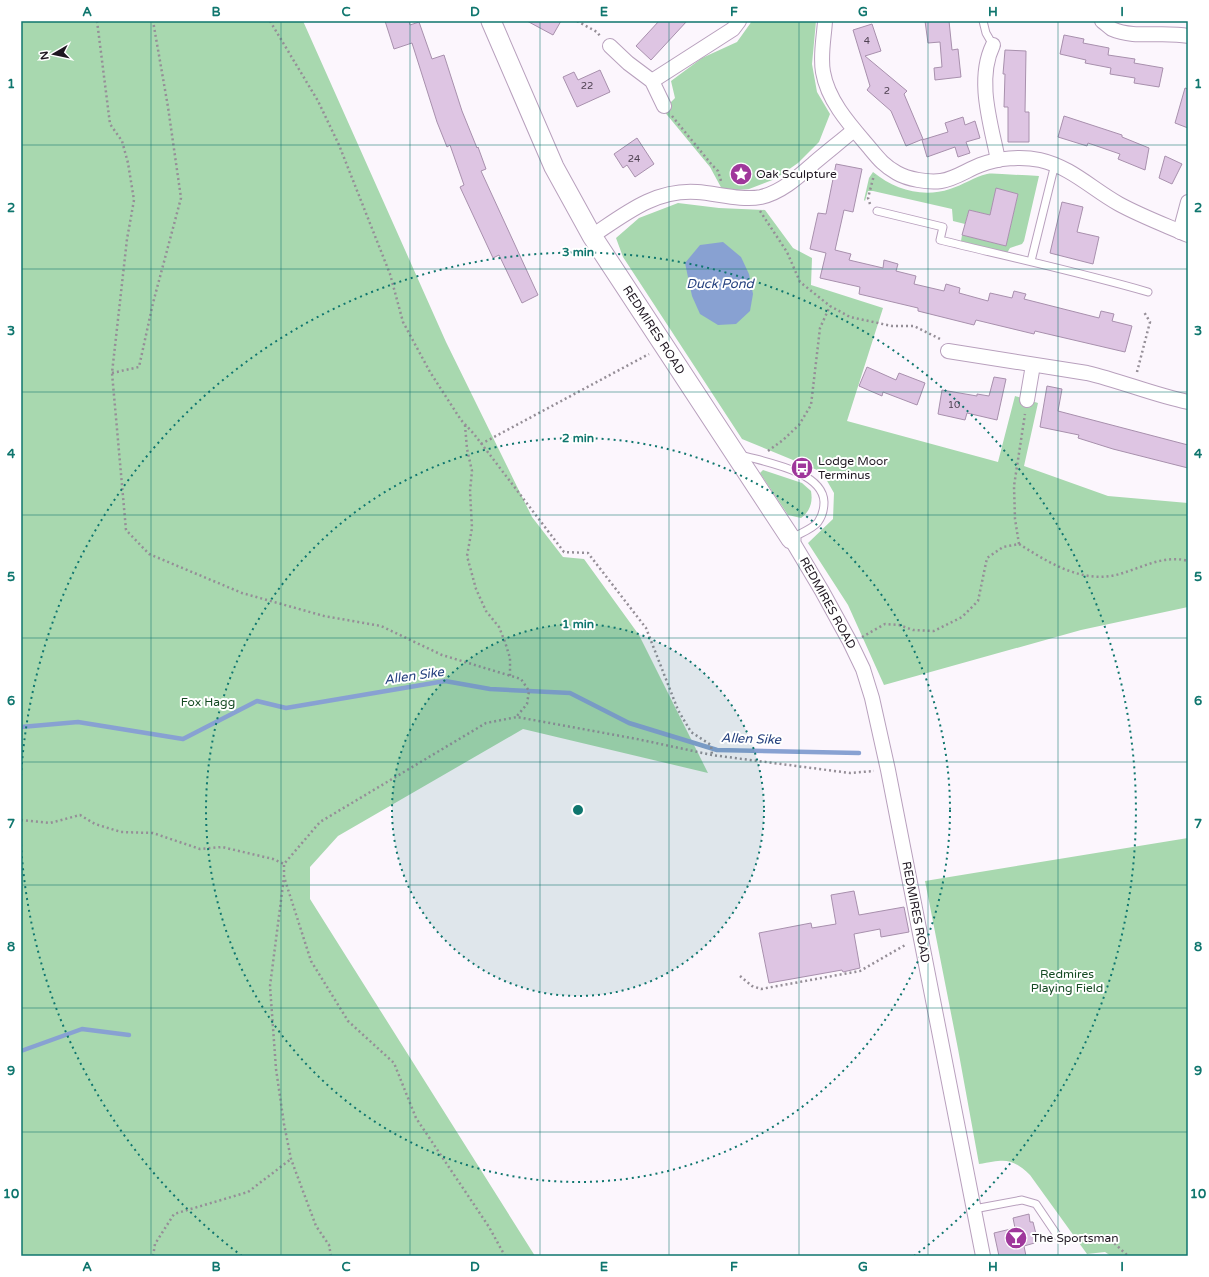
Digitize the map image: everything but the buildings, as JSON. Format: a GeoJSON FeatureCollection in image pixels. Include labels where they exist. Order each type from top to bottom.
{"type":"FeatureCollection","features":[{"type":"Feature","properties":{"kind":"street","name":"REDMIRES ROAD"},"geometry":{"type":"LineString","coordinates":[[491,21],[554,167],[592,236],[664,346],[743,456],[822,590],[863,669],[872,698],[888,770],[983,1256]]}},
{"type":"Feature","properties":{"kind":"street"},"geometry":{"type":"LineString","coordinates":[[652,81],[733,29],[739,21]]}},
{"type":"Feature","properties":{"kind":"street"},"geometry":{"type":"LineString","coordinates":[[825,21],[821,58],[823,74],[835,103],[854,130],[882,163],[898,174],[915,180],[941,181],[959,175],[981,164],[998,160],[1018,158],[1038,160],[1055,164],[1077,175],[1120,205],[1150,220],[1184,233],[1188,202]]}},
{"type":"Feature","properties":{"kind":"street"},"geometry":{"type":"LineString","coordinates":[[1102,21],[1112,28],[1125,32],[1178,34],[1188,36]]}},
{"type":"Feature","properties":{"kind":"street"},"geometry":{"type":"LineString","coordinates":[[993,45],[989,54],[987,65],[986,84],[988,111],[998,160]]}},
{"type":"Feature","properties":{"kind":"street"},"geometry":{"type":"LineString","coordinates":[[610,46],[652,81],[664,106]]}},
{"type":"Feature","properties":{"kind":"street"},"geometry":{"type":"LineString","coordinates":[[592,236],[653,198],[674,193],[696,192],[724,196],[760,197],[776,192],[790,184],[854,130]]}},
{"type":"Feature","properties":{"kind":"street"},"geometry":{"type":"LineString","coordinates":[[948,351],[1087,373],[1134,386],[1171,399],[1188,402]]}},
{"type":"Feature","properties":{"kind":"street"},"geometry":{"type":"LineString","coordinates":[[1027,400],[1034,365]]}},
{"type":"Feature","properties":{"kind":"lane"},"geometry":{"type":"LineString","coordinates":[[983,21],[986,33],[993,45]]}},
{"type":"Feature","properties":{"kind":"lane"},"geometry":{"type":"LineString","coordinates":[[1031,261],[1055,164]]}},
{"type":"Feature","properties":{"kind":"lane"},"geometry":{"type":"LineString","coordinates":[[878,212],[943,227],[940,240],[1031,261],[1148,292]]}},
{"type":"Feature","properties":{"kind":"lane"},"geometry":{"type":"LineString","coordinates":[[743,456],[804,475],[816,484],[824,496],[824,511],[818,523],[791,539]]}},
{"type":"Feature","properties":{"kind":"lane"},"geometry":{"type":"LineString","coordinates":[[974,1210],[1022,1200],[1036,1204],[1059,1238]]}},
{"type":"Feature","properties":{"kind":"path"},"geometry":{"type":"LineString","coordinates":[[97,21],[110,124],[122,141],[128,162],[134,200],[127,239],[112,373],[126,530],[149,554],[242,593],[324,616],[382,626],[442,655],[521,679],[529,691],[527,704],[517,717]]}},
{"type":"Feature","properties":{"kind":"path"},"geometry":{"type":"LineString","coordinates":[[112,373],[139,368],[153,303],[181,198],[168,107],[153,21]]}},
{"type":"Feature","properties":{"kind":"path"},"geometry":{"type":"LineString","coordinates":[[270,21],[318,101],[339,145],[390,274],[404,322],[430,372],[465,424],[564,552],[588,553],[646,628],[678,710],[691,732],[711,745],[712,755]]}},
{"type":"Feature","properties":{"kind":"path"},"geometry":{"type":"LineString","coordinates":[[577,21],[597,32],[610,46]]}},
{"type":"Feature","properties":{"kind":"path"},"geometry":{"type":"LineString","coordinates":[[664,106],[712,166],[718,171],[724,196]]}},
{"type":"Feature","properties":{"kind":"path"},"geometry":{"type":"LineString","coordinates":[[878,212],[870,206],[868,198],[874,176],[882,163]]}},
{"type":"Feature","properties":{"kind":"path"},"geometry":{"type":"LineString","coordinates":[[751,197],[787,252],[800,282],[830,306],[850,317],[865,321],[892,326],[914,326],[940,339],[948,351]]}},
{"type":"Feature","properties":{"kind":"path"},"geometry":{"type":"LineString","coordinates":[[743,456],[770,450],[783,440],[799,424],[811,405],[820,328],[830,306]]}},
{"type":"Feature","properties":{"kind":"path"},"geometry":{"type":"LineString","coordinates":[[1134,386],[1150,322],[1144,312]]}},
{"type":"Feature","properties":{"kind":"path"},"geometry":{"type":"LineString","coordinates":[[481,444],[664,346]]}},
{"type":"Feature","properties":{"kind":"path"},"geometry":{"type":"LineString","coordinates":[[1019,544],[1015,518],[1014,486],[1027,400]]}},
{"type":"Feature","properties":{"kind":"path"},"geometry":{"type":"LineString","coordinates":[[465,424],[467,449],[472,471],[470,491],[472,528],[467,556],[476,590],[486,611],[499,627],[505,642],[510,658],[510,676]]}},
{"type":"Feature","properties":{"kind":"path"},"geometry":{"type":"LineString","coordinates":[[850,642],[885,624],[899,625],[914,630],[934,631],[962,617],[978,601],[987,558],[1003,547],[1019,544],[1063,569],[1089,576],[1116,575],[1157,561],[1181,559],[1188,561]]}},
{"type":"Feature","properties":{"kind":"path"},"geometry":{"type":"LineString","coordinates":[[332,1256],[330,1245],[316,1226],[291,1159],[276,1069],[270,986],[284,878],[284,864],[320,822],[486,723],[517,717],[637,739],[712,755],[850,773],[888,770]]}},
{"type":"Feature","properties":{"kind":"path"},"geometry":{"type":"LineString","coordinates":[[21,820],[50,823],[80,815],[95,824],[121,832],[153,833],[200,849],[222,848],[273,859],[284,864]]}},
{"type":"Feature","properties":{"kind":"path"},"geometry":{"type":"LineString","coordinates":[[284,878],[311,962],[348,1021],[394,1063],[416,1118],[489,1227],[505,1256]]}},
{"type":"Feature","properties":{"kind":"path"},"geometry":{"type":"LineString","coordinates":[[740,976],[752,986],[761,989],[860,971],[903,946],[922,939]]}},
{"type":"Feature","properties":{"kind":"path"},"geometry":{"type":"LineString","coordinates":[[153,1256],[155,1244],[174,1214],[248,1192],[291,1159]]}},
{"type":"Feature","properties":{"kind":"path"},"geometry":{"type":"LineString","coordinates":[[1059,1238],[1113,1242],[1128,1256]]}},
{"type":"Feature","properties":{"kind":"green space","name":"Fox Hagg"},"geometry":{"type":"Polygon","coordinates":[[[21,21],[303,21],[446,342],[532,517],[563,557],[584,559],[639,635],[708,773],[523,729],[338,836],[310,867],[310,899],[535,1256],[21,1256],[21,21]]]}},
{"type":"Feature","properties":{"kind":"green space"},"geometry":{"type":"Polygon","coordinates":[[[752,21],[816,21],[812,64],[817,92],[830,114],[819,142],[798,163],[775,179],[749,189],[723,191],[710,167],[663,110],[675,98],[671,81],[702,58],[737,42],[752,21]]]}},
{"type":"Feature","properties":{"kind":"green space"},"geometry":{"type":"Polygon","coordinates":[[[873,172],[900,188],[910,191],[930,193],[950,189],[982,175],[994,174],[1039,176],[1024,241],[1022,244],[1010,248],[1007,253],[961,241],[962,235],[1006,246],[1018,194],[996,189],[990,215],[969,210],[965,224],[953,221],[952,209],[873,191],[868,191],[865,201],[869,178],[873,172]]]}},
{"type":"Feature","properties":{"kind":"green space"},"geometry":{"type":"Polygon","coordinates":[[[678,203],[719,208],[765,210],[793,248],[812,258],[811,285],[883,308],[847,421],[998,462],[1015,396],[1038,403],[1024,466],[1108,496],[1188,503],[1188,607],[1081,630],[884,685],[848,605],[808,543],[833,519],[834,493],[822,472],[742,439],[623,257],[616,238],[639,218],[678,203]]]}},
{"type":"Feature","properties":{"kind":"green space"},"geometry":{"type":"Polygon","coordinates":[[[763,470],[802,483],[811,491],[812,499],[807,513],[801,518],[788,515],[760,473],[763,470]]]}},
{"type":"Feature","properties":{"kind":"green space","name":"Redmires Playing Field"},"geometry":{"type":"Polygon","coordinates":[[[1188,838],[1188,1256],[1111,1256],[1105,1252],[1087,1254],[1030,1175],[1023,1169],[1012,1162],[1006,1161],[995,1161],[979,1164],[925,881],[1188,838]]]}},
{"type":"Feature","properties":{"kind":"water","name":"Duck Pond"},"geometry":{"type":"Polygon","coordinates":[[[723,242],[741,257],[749,274],[753,294],[750,311],[736,324],[718,325],[700,314],[692,296],[685,263],[700,245],[723,242]]]}},
{"type":"Feature","properties":{"kind":"waterway","name":"Allen Sike"},"geometry":{"type":"LineString","coordinates":[[21,727],[78,722],[183,739],[257,701],[286,708],[445,681],[490,689],[570,693],[629,723],[717,750],[859,753]]}},
{"type":"Feature","properties":{"kind":"waterway"},"geometry":{"type":"LineString","coordinates":[[21,1051],[82,1029],[129,1035]]}},
{"type":"Feature","properties":{"kind":"place","name":"Oak Sculpture"},"geometry":{"type":"Point","coordinates":[741,174]}},
{"type":"Feature","properties":{"kind":"place","name":"Lodge Moor Terminus"},"geometry":{"type":"Point","coordinates":[802,468]}},
{"type":"Feature","properties":{"kind":"place","name":"The Sportsman"},"geometry":{"type":"Point","coordinates":[1016,1238]}}]}
